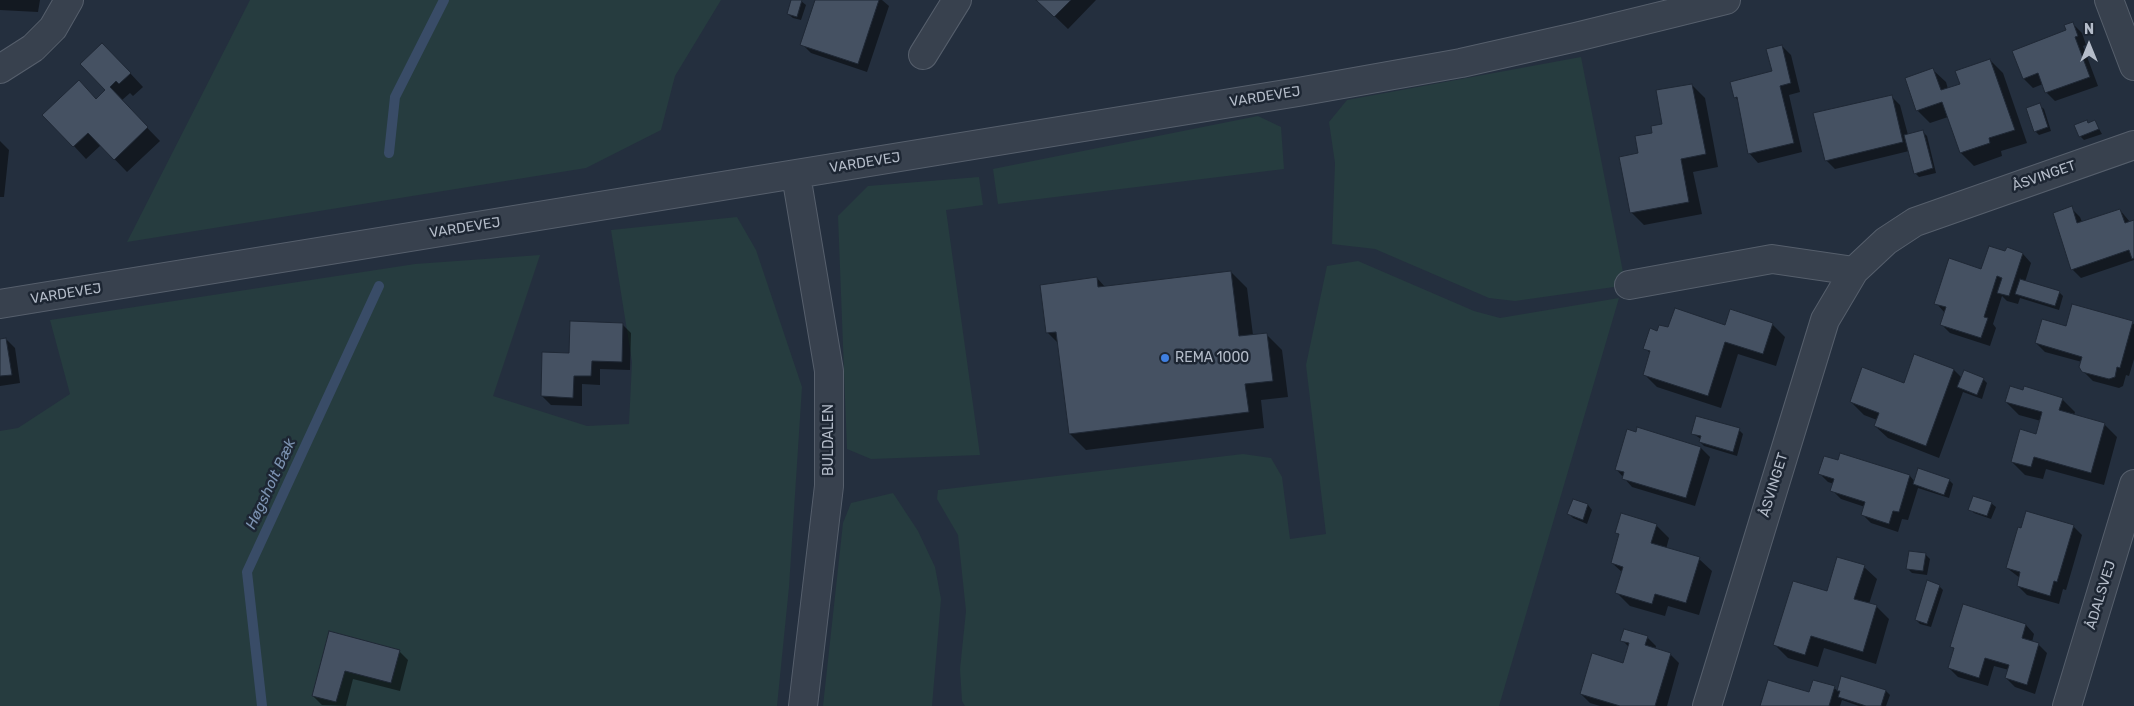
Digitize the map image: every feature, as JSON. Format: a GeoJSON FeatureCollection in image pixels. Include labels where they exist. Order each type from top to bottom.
{"type":"FeatureCollection","features":[{"type":"Feature","properties":{"kind":"street"},"geometry":{"type":"LineString","coordinates":[[0,70],[33,48],[53,28],[69,0]]}},
{"type":"Feature","properties":{"kind":"street"},"geometry":{"type":"LineString","coordinates":[[923,55],[957,0]]}},
{"type":"Feature","properties":{"kind":"street","name":"VARDEVEJ"},"geometry":{"type":"LineString","coordinates":[[0,304],[796,175],[1461,63],[1726,0]]}},
{"type":"Feature","properties":{"kind":"street"},"geometry":{"type":"LineString","coordinates":[[2109,0],[2134,66]]}},
{"type":"Feature","properties":{"kind":"street","name":"ÅSVINGET"},"geometry":{"type":"LineString","coordinates":[[1707,706],[1824,320],[1854,271],[1886,241],[1915,222],[2134,145]]}},
{"type":"Feature","properties":{"kind":"street","name":"BULDALEN"},"geometry":{"type":"LineString","coordinates":[[796,175],[829,371],[829,486],[803,706]]}},
{"type":"Feature","properties":{"kind":"street"},"geometry":{"type":"LineString","coordinates":[[1629,285],[1772,259],[1854,271]]}},
{"type":"Feature","properties":{"kind":"street","name":"ÅDALSVEJ"},"geometry":{"type":"LineString","coordinates":[[2068,706],[2134,484]]}},
{"type":"Feature","properties":{"kind":"green space"},"geometry":{"type":"Polygon","coordinates":[[[250,0],[721,0],[675,76],[661,130],[586,168],[127,242],[250,0]]]}},
{"type":"Feature","properties":{"kind":"green space"},"geometry":{"type":"Polygon","coordinates":[[[1581,57],[1623,272],[1621,286],[1515,301],[1489,298],[1375,249],[1332,244],[1335,163],[1329,122],[1347,100],[1581,57]]]}},
{"type":"Feature","properties":{"kind":"green space"},"geometry":{"type":"Polygon","coordinates":[[[1258,116],[1281,127],[1284,169],[998,204],[993,169],[1258,116]]]}},
{"type":"Feature","properties":{"kind":"green space"},"geometry":{"type":"Polygon","coordinates":[[[979,177],[983,205],[946,210],[980,455],[871,459],[847,449],[838,216],[868,186],[979,177]]]}},
{"type":"Feature","properties":{"kind":"green space"},"geometry":{"type":"Polygon","coordinates":[[[737,217],[756,250],[802,387],[789,587],[777,706],[0,706],[0,431],[18,428],[70,394],[50,320],[415,264],[540,255],[493,396],[587,426],[629,424],[632,362],[611,230],[737,217]]]}},
{"type":"Feature","properties":{"kind":"green space"},"geometry":{"type":"Polygon","coordinates":[[[1358,261],[1474,311],[1500,318],[1619,298],[1499,706],[965,706],[962,701],[960,669],[966,611],[958,535],[937,499],[938,490],[1243,454],[1271,458],[1282,477],[1290,539],[1326,534],[1306,365],[1327,266],[1358,261]]]}},
{"type":"Feature","properties":{"kind":"green space"},"geometry":{"type":"Polygon","coordinates":[[[893,493],[918,531],[935,567],[941,599],[932,706],[823,706],[843,523],[851,503],[893,493]]]}},
{"type":"Feature","properties":{"kind":"building"},"geometry":{"type":"Polygon","coordinates":[[[791,0],[802,0],[797,17],[787,14],[791,0]]]}},
{"type":"Feature","properties":{"kind":"building"},"geometry":{"type":"Polygon","coordinates":[[[815,0],[879,0],[858,64],[800,45],[815,0]]]}},
{"type":"Feature","properties":{"kind":"building"},"geometry":{"type":"Polygon","coordinates":[[[1036,0],[1071,0],[1054,17],[1036,0]]]}},
{"type":"Feature","properties":{"kind":"building"},"geometry":{"type":"Polygon","coordinates":[[[2073,22],[2078,36],[2075,37],[2090,77],[2045,93],[2038,73],[2023,79],[2012,51],[2066,30],[2064,25],[2073,22]]]}},
{"type":"Feature","properties":{"kind":"building"},"geometry":{"type":"Polygon","coordinates":[[[102,43],[131,73],[119,84],[116,81],[110,87],[148,127],[114,160],[88,133],[73,147],[42,115],[79,80],[96,99],[105,90],[80,64],[102,43]]]}},
{"type":"Feature","properties":{"kind":"building"},"geometry":{"type":"Polygon","coordinates":[[[1782,45],[1791,83],[1780,86],[1794,143],[1748,154],[1737,97],[1734,98],[1730,82],[1772,71],[1766,49],[1782,45]]]}},
{"type":"Feature","properties":{"kind":"building"},"geometry":{"type":"Polygon","coordinates":[[[1990,59],[2015,130],[1989,138],[1990,143],[1960,153],[1942,102],[1916,111],[1905,78],[1933,68],[1941,90],[1960,84],[1955,71],[1990,59]]]}},
{"type":"Feature","properties":{"kind":"building"},"geometry":{"type":"Polygon","coordinates":[[[1692,84],[1706,154],[1681,159],[1689,202],[1630,213],[1619,157],[1638,153],[1635,136],[1652,133],[1651,126],[1662,124],[1656,90],[1692,84]]]}},
{"type":"Feature","properties":{"kind":"building"},"geometry":{"type":"Polygon","coordinates":[[[1892,95],[1903,142],[1825,161],[1813,113],[1892,95]]]}},
{"type":"Feature","properties":{"kind":"building"},"geometry":{"type":"Polygon","coordinates":[[[2040,103],[2048,127],[2034,132],[2026,108],[2040,103]]]}},
{"type":"Feature","properties":{"kind":"building"},"geometry":{"type":"Polygon","coordinates":[[[2087,120],[2088,123],[2095,120],[2099,129],[2079,137],[2074,125],[2087,120]]]}},
{"type":"Feature","properties":{"kind":"building"},"geometry":{"type":"Polygon","coordinates":[[[1923,130],[1933,168],[1914,174],[1904,135],[1923,130]]]}},
{"type":"Feature","properties":{"kind":"building"},"geometry":{"type":"Polygon","coordinates":[[[2072,206],[2077,223],[2120,209],[2125,223],[2134,220],[2134,258],[2132,259],[2129,250],[2071,270],[2053,213],[2072,206]]]}},
{"type":"Feature","properties":{"kind":"building"},"geometry":{"type":"Polygon","coordinates":[[[1989,246],[2005,251],[2007,247],[2023,253],[2009,296],[1997,293],[2002,278],[1997,276],[1984,317],[1988,318],[1981,338],[1940,325],[1946,307],[1934,304],[1949,258],[1981,269],[1989,246]]]}},
{"type":"Feature","properties":{"kind":"building","name":"REMA 1000"},"geometry":{"type":"Polygon","coordinates":[[[1231,271],[1239,336],[1267,333],[1273,381],[1245,384],[1249,412],[1069,434],[1056,332],[1046,333],[1040,285],[1097,277],[1098,287],[1231,271]]]}},
{"type":"Feature","properties":{"kind":"building"},"geometry":{"type":"Polygon","coordinates":[[[2020,279],[2060,291],[2055,306],[2015,294],[2020,279]]]}},
{"type":"Feature","properties":{"kind":"building"},"geometry":{"type":"Polygon","coordinates":[[[2072,304],[2133,321],[2120,368],[2117,367],[2115,377],[2109,379],[2082,372],[2079,367],[2082,357],[2035,343],[2042,319],[2066,326],[2072,304]]]}},
{"type":"Feature","properties":{"kind":"building"},"geometry":{"type":"Polygon","coordinates":[[[1675,308],[1725,325],[1730,309],[1773,323],[1763,354],[1725,342],[1708,396],[1643,375],[1650,351],[1643,349],[1650,328],[1657,331],[1659,325],[1668,327],[1675,308]]]}},
{"type":"Feature","properties":{"kind":"building"},"geometry":{"type":"Polygon","coordinates":[[[570,321],[623,323],[622,362],[592,361],[591,376],[574,376],[573,398],[541,396],[542,352],[569,353],[570,321]]]}},
{"type":"Feature","properties":{"kind":"building"},"geometry":{"type":"Polygon","coordinates":[[[6,338],[12,375],[0,376],[0,339],[6,338]]]}},
{"type":"Feature","properties":{"kind":"building"},"geometry":{"type":"Polygon","coordinates":[[[1914,354],[1954,369],[1926,446],[1874,426],[1879,413],[1850,402],[1862,367],[1904,383],[1914,354]]]}},
{"type":"Feature","properties":{"kind":"building"},"geometry":{"type":"Polygon","coordinates":[[[1964,370],[1984,378],[1977,395],[1957,387],[1964,370]]]}},
{"type":"Feature","properties":{"kind":"building"},"geometry":{"type":"Polygon","coordinates":[[[2010,386],[2023,390],[2024,386],[2063,398],[2059,410],[2105,423],[2091,473],[2034,457],[2031,467],[2011,462],[2020,429],[2036,434],[2042,412],[2005,402],[2010,386]]]}},
{"type":"Feature","properties":{"kind":"building"},"geometry":{"type":"Polygon","coordinates":[[[1696,416],[1740,428],[1733,452],[1699,442],[1701,436],[1691,434],[1696,416]]]}},
{"type":"Feature","properties":{"kind":"building"},"geometry":{"type":"Polygon","coordinates":[[[1637,427],[1701,447],[1686,498],[1622,479],[1624,472],[1615,470],[1627,429],[1636,432],[1637,427]]]}},
{"type":"Feature","properties":{"kind":"building"},"geometry":{"type":"Polygon","coordinates":[[[1840,453],[1910,475],[1899,512],[1893,511],[1889,524],[1861,515],[1865,502],[1830,491],[1834,479],[1818,474],[1824,456],[1838,460],[1840,453]]]}},
{"type":"Feature","properties":{"kind":"building"},"geometry":{"type":"Polygon","coordinates":[[[1918,468],[1950,479],[1944,495],[1913,484],[1918,468]]]}},
{"type":"Feature","properties":{"kind":"building"},"geometry":{"type":"Polygon","coordinates":[[[1973,496],[1992,502],[1987,516],[1968,510],[1973,496]]]}},
{"type":"Feature","properties":{"kind":"building"},"geometry":{"type":"Polygon","coordinates":[[[1573,499],[1588,504],[1583,520],[1567,514],[1573,499]]]}},
{"type":"Feature","properties":{"kind":"building"},"geometry":{"type":"Polygon","coordinates":[[[2026,511],[2074,525],[2057,582],[2054,581],[2050,596],[2017,586],[2020,572],[2006,568],[2018,527],[2021,528],[2026,511]]]}},
{"type":"Feature","properties":{"kind":"building"},"geometry":{"type":"Polygon","coordinates":[[[1621,513],[1657,524],[1651,543],[1700,557],[1686,603],[1655,594],[1652,604],[1615,593],[1623,567],[1611,563],[1619,534],[1615,533],[1621,513]]]}},
{"type":"Feature","properties":{"kind":"building"},"geometry":{"type":"Polygon","coordinates":[[[1909,551],[1926,553],[1923,571],[1906,569],[1909,551]]]}},
{"type":"Feature","properties":{"kind":"building"},"geometry":{"type":"Polygon","coordinates":[[[1837,557],[1865,565],[1854,599],[1877,605],[1863,652],[1811,636],[1805,655],[1773,645],[1793,581],[1827,591],[1837,557]]]}},
{"type":"Feature","properties":{"kind":"building"},"geometry":{"type":"Polygon","coordinates":[[[1927,580],[1940,585],[1927,624],[1915,620],[1927,580]]]}},
{"type":"Feature","properties":{"kind":"building"},"geometry":{"type":"Polygon","coordinates":[[[1963,604],[2026,624],[2022,638],[2039,643],[2027,685],[2005,678],[2009,665],[1985,658],[1979,678],[1948,668],[1954,648],[1950,647],[1963,604]]]}},
{"type":"Feature","properties":{"kind":"building"},"geometry":{"type":"Polygon","coordinates":[[[1624,629],[1648,636],[1645,645],[1671,653],[1655,706],[1620,706],[1580,694],[1592,653],[1623,663],[1629,643],[1620,641],[1624,629]]]}},
{"type":"Feature","properties":{"kind":"building"},"geometry":{"type":"Polygon","coordinates":[[[329,631],[400,650],[391,683],[345,671],[336,702],[312,696],[329,631]]]}},
{"type":"Feature","properties":{"kind":"building"},"geometry":{"type":"Polygon","coordinates":[[[1841,676],[1886,690],[1881,706],[1866,706],[1838,697],[1840,691],[1837,691],[1841,676]]]}},
{"type":"Feature","properties":{"kind":"building"},"geometry":{"type":"Polygon","coordinates":[[[1768,680],[1809,692],[1813,680],[1835,686],[1829,706],[1760,706],[1768,680]]]}},
{"type":"Feature","properties":{"kind":"waterway","name":"Høgsholt Bæk"},"geometry":{"type":"LineString","coordinates":[[389,153],[395,97],[444,0]]}},
{"type":"Feature","properties":{"kind":"waterway","name":"Høgsholt Bæk"},"geometry":{"type":"LineString","coordinates":[[262,706],[247,572],[379,286]]}},
{"type":"Feature","properties":{"kind":"place","name":"REMA 1000"},"geometry":{"type":"Point","coordinates":[1165,358]}}]}
